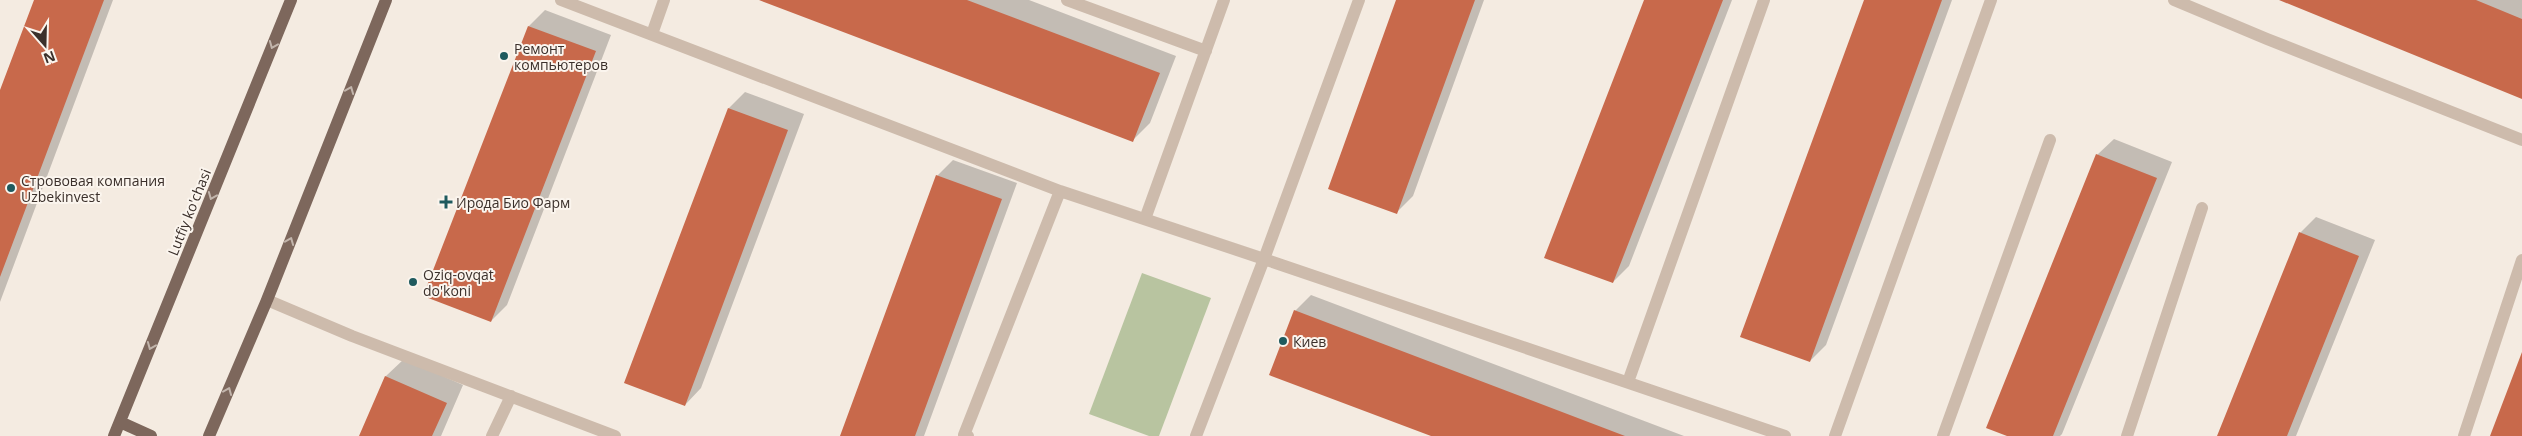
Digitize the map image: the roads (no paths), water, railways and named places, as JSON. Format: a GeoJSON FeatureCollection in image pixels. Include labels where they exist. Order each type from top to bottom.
{"type":"FeatureCollection","features":[{"type":"Feature","properties":{"kind":"main road","name":"Lutfiy ko'chasi"},"geometry":{"type":"LineString","coordinates":[[114,436],[291,0]]}},
{"type":"Feature","properties":{"kind":"main road"},"geometry":{"type":"LineString","coordinates":[[209,436],[267,300],[386,0]]}},
{"type":"Feature","properties":{"kind":"main road"},"geometry":{"type":"LineString","coordinates":[[120,422],[151,436]]}},
{"type":"Feature","properties":{"kind":"lane"},"geometry":{"type":"LineString","coordinates":[[561,0],[1060,191],[1785,436]]}},
{"type":"Feature","properties":{"kind":"lane"},"geometry":{"type":"LineString","coordinates":[[652,34],[664,0]]}},
{"type":"Feature","properties":{"kind":"lane"},"geometry":{"type":"LineString","coordinates":[[1067,0],[1206,51]]}},
{"type":"Feature","properties":{"kind":"lane"},"geometry":{"type":"LineString","coordinates":[[1145,219],[1224,0]]}},
{"type":"Feature","properties":{"kind":"lane"},"geometry":{"type":"LineString","coordinates":[[1196,436],[1264,259],[1359,0]]}},
{"type":"Feature","properties":{"kind":"lane"},"geometry":{"type":"LineString","coordinates":[[1628,382],[1764,0]]}},
{"type":"Feature","properties":{"kind":"lane"},"geometry":{"type":"LineString","coordinates":[[1835,436],[1990,0]]}},
{"type":"Feature","properties":{"kind":"lane"},"geometry":{"type":"LineString","coordinates":[[2174,0],[2267,40],[2522,140]]}},
{"type":"Feature","properties":{"kind":"lane"},"geometry":{"type":"LineString","coordinates":[[1943,436],[2050,140]]}},
{"type":"Feature","properties":{"kind":"lane"},"geometry":{"type":"LineString","coordinates":[[968,436],[964,435],[1060,191]]}},
{"type":"Feature","properties":{"kind":"lane"},"geometry":{"type":"LineString","coordinates":[[2127,436],[2202,208]]}},
{"type":"Feature","properties":{"kind":"lane"},"geometry":{"type":"LineString","coordinates":[[2464,436],[2522,260]]}},
{"type":"Feature","properties":{"kind":"lane"},"geometry":{"type":"LineString","coordinates":[[267,300],[352,336],[615,436]]}},
{"type":"Feature","properties":{"kind":"lane"},"geometry":{"type":"LineString","coordinates":[[492,436],[511,396]]}},
{"type":"Feature","properties":{"kind":"place","name":"Ремонт компьютеров"},"geometry":{"type":"Point","coordinates":[504,56]}},
{"type":"Feature","properties":{"kind":"place","name":"Стрововая компания Uzbekinvest"},"geometry":{"type":"Point","coordinates":[11,188]}},
{"type":"Feature","properties":{"kind":"place","name":"Ирода Био Фарм"},"geometry":{"type":"Point","coordinates":[446,202]}},
{"type":"Feature","properties":{"kind":"place","name":"Oziq-ovqat do'koni"},"geometry":{"type":"Point","coordinates":[413,282]}},
{"type":"Feature","properties":{"kind":"place","name":"Киев"},"geometry":{"type":"Point","coordinates":[1283,341]}}]}
